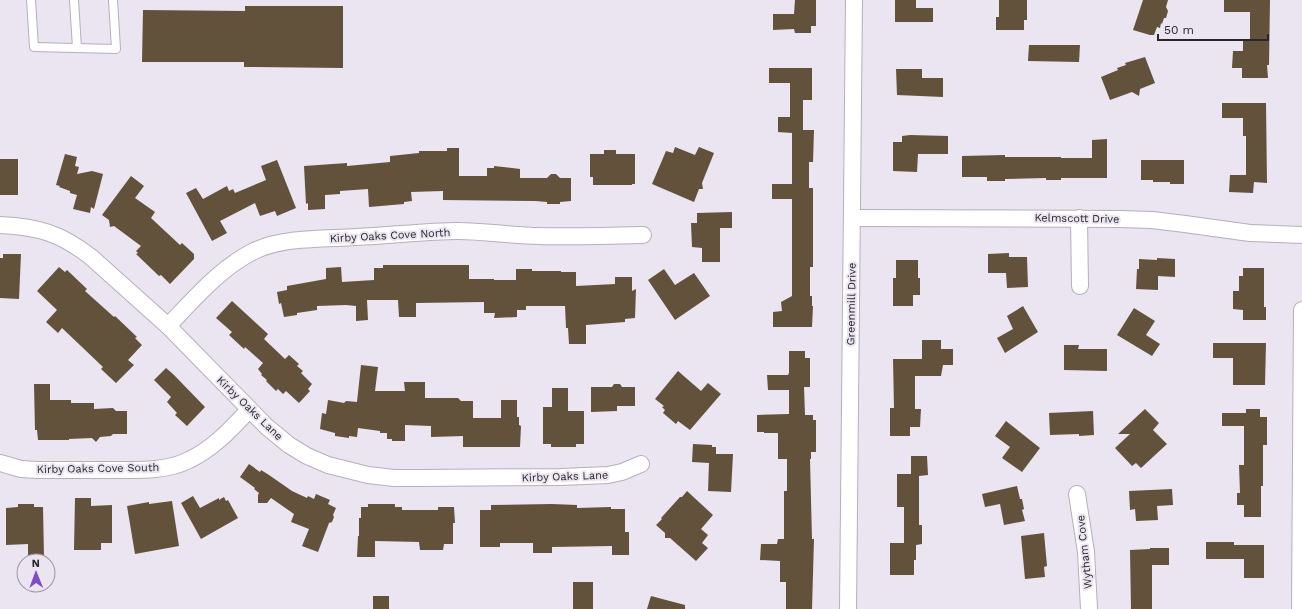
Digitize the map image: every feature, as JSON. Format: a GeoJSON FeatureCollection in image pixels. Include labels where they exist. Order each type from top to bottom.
{"type":"FeatureCollection","features":[{"type":"Feature","properties":{"kind":"street","name":"Greenmill Drive"},"geometry":{"type":"LineString","coordinates":[[848,609],[854,0]]}},
{"type":"Feature","properties":{"kind":"street","name":"Kelmscott Drive"},"geometry":{"type":"LineString","coordinates":[[852,218],[1079,218],[1152,220],[1250,233],[1302,235]]}},
{"type":"Feature","properties":{"kind":"street"},"geometry":{"type":"LineString","coordinates":[[1079,218],[1080,286]]}},
{"type":"Feature","properties":{"kind":"street","name":"Kirby Oaks Lane"},"geometry":{"type":"LineString","coordinates":[[0,225],[29,227],[40,230],[65,239],[91,257],[168,326],[267,427],[289,445],[307,456],[328,465],[368,475],[413,478],[578,477],[608,475],[622,472],[641,464]]}},
{"type":"Feature","properties":{"kind":"street","name":"Kirby Oaks Cove North"},"geometry":{"type":"LineString","coordinates":[[168,326],[227,268],[256,250],[271,245],[318,239],[387,236],[446,231],[539,236],[643,235]]}},
{"type":"Feature","properties":{"kind":"street"},"geometry":{"type":"LineString","coordinates":[[1300,609],[1302,310]]}},
{"type":"Feature","properties":{"kind":"street","name":"Kirby Oaks Cove South"},"geometry":{"type":"LineString","coordinates":[[0,463],[21,469],[37,470],[146,470],[167,467],[188,461],[205,452],[249,410]]}},
{"type":"Feature","properties":{"kind":"street","name":"Wytham Cove"},"geometry":{"type":"LineString","coordinates":[[1077,494],[1086,552],[1089,609]]}},
{"type":"Feature","properties":{"kind":"lane"},"geometry":{"type":"LineString","coordinates":[[32,0],[34,47],[116,49],[113,0]]}},
{"type":"Feature","properties":{"kind":"lane"},"geometry":{"type":"LineString","coordinates":[[74,0],[77,48]]}},
{"type":"Feature","properties":{"kind":"building"},"geometry":{"type":"Polygon","coordinates":[[[795,0],[816,0],[816,26],[811,26],[811,33],[795,33],[794,29],[773,30],[773,14],[794,14],[795,0]]]}},
{"type":"Feature","properties":{"kind":"building"},"geometry":{"type":"Polygon","coordinates":[[[895,0],[916,0],[916,8],[933,8],[933,22],[895,22],[895,0]]]}},
{"type":"Feature","properties":{"kind":"building"},"geometry":{"type":"Polygon","coordinates":[[[999,0],[1027,0],[1027,20],[1024,20],[1024,30],[996,30],[996,17],[999,17],[999,0]]]}},
{"type":"Feature","properties":{"kind":"building"},"geometry":{"type":"Polygon","coordinates":[[[1143,0],[1168,0],[1166,7],[1168,11],[1166,18],[1164,18],[1162,24],[1161,23],[1160,28],[1157,27],[1154,35],[1133,30],[1143,0]]]}},
{"type":"Feature","properties":{"kind":"building"},"geometry":{"type":"Polygon","coordinates":[[[1224,0],[1270,0],[1269,65],[1267,65],[1268,78],[1242,78],[1242,68],[1232,68],[1233,51],[1243,51],[1243,41],[1250,40],[1250,12],[1224,12],[1224,0]]]}},
{"type":"Feature","properties":{"kind":"building"},"geometry":{"type":"Polygon","coordinates":[[[245,6],[343,6],[343,68],[244,67],[244,62],[142,62],[143,10],[245,11],[245,6]]]}},
{"type":"Feature","properties":{"kind":"building"},"geometry":{"type":"Polygon","coordinates":[[[1029,45],[1080,45],[1079,62],[1028,61],[1029,45]]]}},
{"type":"Feature","properties":{"kind":"building"},"geometry":{"type":"Polygon","coordinates":[[[1145,57],[1155,83],[1140,89],[1139,96],[1132,92],[1110,100],[1101,77],[1118,70],[1117,68],[1126,65],[1125,63],[1145,57]]]}},
{"type":"Feature","properties":{"kind":"building"},"geometry":{"type":"Polygon","coordinates":[[[769,68],[812,68],[812,100],[803,100],[803,130],[814,130],[813,162],[809,162],[809,188],[813,188],[813,267],[810,267],[810,296],[812,296],[813,306],[812,327],[773,327],[773,312],[782,311],[781,302],[792,296],[792,199],[772,199],[772,184],[792,184],[792,133],[778,132],[778,117],[790,117],[790,83],[769,83],[769,68]]]}},
{"type":"Feature","properties":{"kind":"building"},"geometry":{"type":"Polygon","coordinates":[[[896,69],[922,69],[922,78],[943,78],[943,97],[897,95],[896,69]]]}},
{"type":"Feature","properties":{"kind":"building"},"geometry":{"type":"Polygon","coordinates":[[[1222,103],[1266,103],[1267,183],[1254,182],[1253,193],[1229,192],[1230,175],[1246,175],[1246,136],[1243,136],[1243,118],[1222,118],[1222,103]]]}},
{"type":"Feature","properties":{"kind":"building"},"geometry":{"type":"Polygon","coordinates":[[[902,136],[948,136],[948,154],[918,154],[917,172],[893,171],[893,142],[902,142],[902,136]]]}},
{"type":"Feature","properties":{"kind":"building"},"geometry":{"type":"Polygon","coordinates":[[[1107,139],[1107,178],[1061,178],[1061,180],[1046,180],[1046,178],[1005,179],[1005,181],[987,181],[987,177],[962,177],[962,156],[1005,155],[1005,157],[1092,158],[1092,140],[1107,139]]]}},
{"type":"Feature","properties":{"kind":"building"},"geometry":{"type":"Polygon","coordinates":[[[675,147],[695,155],[699,147],[714,153],[702,183],[703,189],[699,189],[694,202],[652,184],[666,151],[673,153],[675,147]]]}},
{"type":"Feature","properties":{"kind":"building"},"geometry":{"type":"Polygon","coordinates":[[[447,148],[459,148],[459,176],[487,176],[487,168],[494,168],[494,166],[520,169],[520,178],[547,178],[551,174],[556,174],[560,178],[571,178],[571,201],[560,202],[560,204],[547,204],[547,202],[535,201],[443,200],[443,191],[411,192],[412,201],[404,202],[404,204],[369,207],[368,189],[340,191],[340,194],[325,195],[325,209],[308,210],[308,203],[306,204],[304,166],[347,163],[347,166],[390,162],[390,156],[419,153],[419,151],[447,151],[447,148]]]}},
{"type":"Feature","properties":{"kind":"building"},"geometry":{"type":"Polygon","coordinates":[[[604,150],[616,150],[616,154],[635,154],[635,184],[593,185],[593,177],[590,177],[590,154],[604,154],[604,150]]]}},
{"type":"Feature","properties":{"kind":"building"},"geometry":{"type":"Polygon","coordinates":[[[65,154],[77,157],[75,166],[79,167],[77,174],[92,171],[103,174],[94,209],[91,207],[90,213],[73,209],[77,195],[70,193],[70,191],[56,185],[65,154]]]}},
{"type":"Feature","properties":{"kind":"building"},"geometry":{"type":"Polygon","coordinates":[[[0,159],[18,159],[18,195],[0,195],[0,159]]]}},
{"type":"Feature","properties":{"kind":"building"},"geometry":{"type":"Polygon","coordinates":[[[277,160],[296,208],[277,216],[275,211],[260,216],[255,203],[220,221],[227,233],[212,241],[186,193],[196,188],[203,199],[227,186],[229,191],[233,189],[235,193],[266,180],[261,166],[277,160]]]}},
{"type":"Feature","properties":{"kind":"building"},"geometry":{"type":"Polygon","coordinates":[[[1141,160],[1184,160],[1184,184],[1170,184],[1170,182],[1141,180],[1141,160]]]}},
{"type":"Feature","properties":{"kind":"building"},"geometry":{"type":"Polygon","coordinates":[[[131,176],[144,186],[135,198],[155,212],[151,218],[180,245],[182,243],[194,254],[194,259],[170,284],[161,275],[159,276],[136,254],[138,253],[136,251],[141,246],[114,226],[110,227],[109,220],[102,215],[131,176]]]}},
{"type":"Feature","properties":{"kind":"building"},"geometry":{"type":"Polygon","coordinates":[[[732,212],[732,228],[720,228],[720,262],[702,262],[702,248],[692,247],[691,223],[697,223],[697,213],[732,212]]]}},
{"type":"Feature","properties":{"kind":"building"},"geometry":{"type":"Polygon","coordinates":[[[1009,253],[1009,257],[1027,257],[1028,287],[1007,288],[1006,273],[988,273],[988,254],[1009,253]]]}},
{"type":"Feature","properties":{"kind":"building"},"geometry":{"type":"Polygon","coordinates":[[[3,254],[21,254],[19,299],[0,298],[0,258],[3,258],[3,254]]]}},
{"type":"Feature","properties":{"kind":"building"},"geometry":{"type":"Polygon","coordinates":[[[1157,258],[1175,259],[1175,277],[1158,276],[1158,290],[1136,289],[1139,259],[1157,260],[1157,258]]]}},
{"type":"Feature","properties":{"kind":"building"},"geometry":{"type":"Polygon","coordinates":[[[896,260],[918,260],[920,295],[913,295],[913,306],[893,306],[893,278],[896,278],[896,260]]]}},
{"type":"Feature","properties":{"kind":"building"},"geometry":{"type":"Polygon","coordinates":[[[383,265],[469,265],[469,279],[494,280],[516,280],[516,269],[576,272],[576,286],[615,284],[615,277],[632,277],[632,291],[636,289],[635,318],[625,319],[625,322],[586,325],[586,344],[569,344],[568,328],[566,328],[565,306],[526,306],[526,310],[517,310],[517,317],[494,318],[495,313],[484,313],[484,302],[416,303],[416,317],[399,317],[398,300],[367,300],[368,320],[356,321],[356,306],[346,305],[317,306],[317,310],[297,313],[297,315],[284,317],[281,303],[279,304],[277,292],[287,290],[287,286],[326,279],[326,268],[341,267],[342,282],[374,280],[374,268],[383,268],[383,265]]]}},
{"type":"Feature","properties":{"kind":"building"},"geometry":{"type":"Polygon","coordinates":[[[59,267],[65,272],[67,270],[87,289],[85,291],[137,337],[135,338],[142,345],[128,360],[134,365],[116,383],[101,369],[103,367],[62,328],[58,333],[46,322],[57,310],[37,291],[59,267]]]}},
{"type":"Feature","properties":{"kind":"building"},"geometry":{"type":"Polygon","coordinates":[[[1243,268],[1264,268],[1264,307],[1266,307],[1266,320],[1243,320],[1243,310],[1233,309],[1233,291],[1239,291],[1239,276],[1243,276],[1243,268]]]}},
{"type":"Feature","properties":{"kind":"building"},"geometry":{"type":"Polygon","coordinates":[[[664,269],[675,285],[694,273],[710,296],[675,320],[648,280],[664,269]]]}},
{"type":"Feature","properties":{"kind":"building"},"geometry":{"type":"Polygon","coordinates":[[[232,301],[268,334],[264,339],[285,359],[289,355],[299,364],[297,366],[303,371],[301,373],[312,384],[308,389],[310,391],[299,403],[286,391],[283,394],[278,389],[276,391],[266,381],[267,380],[261,375],[262,374],[258,369],[263,363],[245,347],[244,349],[229,335],[232,332],[216,318],[232,301]]]}},
{"type":"Feature","properties":{"kind":"building"},"geometry":{"type":"Polygon","coordinates":[[[1023,306],[1038,332],[1005,353],[997,338],[1013,329],[1007,316],[1023,306]]]}},
{"type":"Feature","properties":{"kind":"building"},"geometry":{"type":"Polygon","coordinates":[[[1134,308],[1155,321],[1146,335],[1160,344],[1152,356],[1117,335],[1134,308]]]}},
{"type":"Feature","properties":{"kind":"building"},"geometry":{"type":"Polygon","coordinates":[[[922,340],[941,340],[941,349],[953,349],[953,365],[943,365],[941,376],[915,376],[915,409],[921,409],[920,427],[910,427],[910,436],[890,436],[890,408],[894,408],[893,359],[922,359],[922,340]]]}},
{"type":"Feature","properties":{"kind":"building"},"geometry":{"type":"Polygon","coordinates":[[[1213,343],[1266,343],[1265,385],[1233,385],[1233,358],[1213,358],[1213,343]]]}},
{"type":"Feature","properties":{"kind":"building"},"geometry":{"type":"Polygon","coordinates":[[[1064,345],[1079,345],[1078,349],[1107,349],[1107,371],[1064,370],[1064,345]]]}},
{"type":"Feature","properties":{"kind":"building"},"geometry":{"type":"Polygon","coordinates":[[[789,351],[805,351],[805,358],[810,358],[810,387],[804,387],[805,415],[813,415],[813,420],[816,420],[816,452],[811,452],[810,459],[812,539],[814,539],[812,609],[786,609],[786,582],[780,582],[780,561],[760,560],[761,544],[777,544],[778,539],[784,539],[784,491],[787,491],[787,459],[778,459],[778,433],[757,432],[757,415],[789,414],[789,390],[768,390],[767,375],[788,375],[789,351]]]}},
{"type":"Feature","properties":{"kind":"building"},"geometry":{"type":"Polygon","coordinates":[[[361,365],[378,367],[375,391],[405,391],[404,382],[425,382],[425,398],[458,398],[461,401],[473,401],[473,418],[501,418],[501,400],[517,400],[517,417],[519,417],[519,425],[521,426],[520,447],[463,447],[463,436],[431,437],[431,426],[405,425],[405,441],[392,441],[392,439],[387,439],[387,433],[380,433],[380,431],[358,428],[357,437],[349,436],[349,438],[335,436],[335,433],[320,429],[322,413],[326,414],[328,400],[344,403],[346,401],[357,402],[361,365]]]}},
{"type":"Feature","properties":{"kind":"building"},"geometry":{"type":"Polygon","coordinates":[[[166,368],[205,407],[187,426],[175,415],[177,413],[167,402],[171,397],[154,380],[166,368]]]}},
{"type":"Feature","properties":{"kind":"building"},"geometry":{"type":"Polygon","coordinates":[[[678,371],[701,391],[708,383],[721,394],[690,430],[678,421],[676,424],[663,413],[665,410],[662,407],[664,406],[655,399],[678,371]]]}},
{"type":"Feature","properties":{"kind":"building"},"geometry":{"type":"Polygon","coordinates":[[[34,384],[50,384],[50,400],[71,400],[71,403],[94,403],[94,409],[113,408],[116,411],[127,411],[127,434],[113,434],[111,436],[100,437],[96,442],[92,438],[38,440],[37,430],[35,430],[34,384]]]}},
{"type":"Feature","properties":{"kind":"building"},"geometry":{"type":"Polygon","coordinates":[[[614,384],[620,384],[622,387],[635,387],[635,406],[617,406],[617,411],[591,412],[591,387],[612,387],[614,384]]]}},
{"type":"Feature","properties":{"kind":"building"},"geometry":{"type":"Polygon","coordinates":[[[552,388],[568,388],[568,411],[584,411],[584,444],[576,444],[576,447],[551,447],[551,444],[543,444],[543,407],[552,407],[552,388]]]}},
{"type":"Feature","properties":{"kind":"building"},"geometry":{"type":"Polygon","coordinates":[[[1145,409],[1159,423],[1153,430],[1167,444],[1141,468],[1136,463],[1132,466],[1115,448],[1130,434],[1118,434],[1145,409]]]}},
{"type":"Feature","properties":{"kind":"building"},"geometry":{"type":"Polygon","coordinates":[[[1246,409],[1260,409],[1260,417],[1267,417],[1267,445],[1263,445],[1261,517],[1244,517],[1244,505],[1237,505],[1237,493],[1240,493],[1239,465],[1244,465],[1244,426],[1222,426],[1222,413],[1246,413],[1246,409]]]}},
{"type":"Feature","properties":{"kind":"building"},"geometry":{"type":"Polygon","coordinates":[[[1093,411],[1094,435],[1050,435],[1049,413],[1093,411]]]}},
{"type":"Feature","properties":{"kind":"building"},"geometry":{"type":"Polygon","coordinates":[[[1006,421],[1040,448],[1022,472],[1002,458],[1010,447],[995,436],[1006,421]]]}},
{"type":"Feature","properties":{"kind":"building"},"geometry":{"type":"Polygon","coordinates":[[[693,444],[712,445],[712,447],[716,447],[716,454],[733,454],[731,492],[708,491],[709,463],[692,462],[693,444]]]}},
{"type":"Feature","properties":{"kind":"building"},"geometry":{"type":"Polygon","coordinates":[[[911,456],[927,456],[928,475],[919,476],[919,525],[922,525],[922,544],[916,545],[914,575],[890,575],[890,543],[904,543],[904,507],[897,507],[897,474],[911,474],[911,456]]]}},
{"type":"Feature","properties":{"kind":"building"},"geometry":{"type":"Polygon","coordinates":[[[249,464],[260,472],[261,470],[269,475],[292,491],[307,498],[308,496],[314,499],[316,494],[330,500],[328,504],[336,508],[333,515],[334,517],[332,522],[329,523],[318,552],[302,546],[309,529],[291,522],[294,514],[271,498],[267,503],[258,503],[259,493],[254,489],[255,488],[240,477],[249,464]]]}},
{"type":"Feature","properties":{"kind":"building"},"geometry":{"type":"Polygon","coordinates":[[[1017,486],[1020,499],[1022,499],[1024,509],[1022,510],[1025,521],[1004,525],[1000,504],[985,507],[982,494],[1017,486]]]}},
{"type":"Feature","properties":{"kind":"building"},"geometry":{"type":"Polygon","coordinates":[[[1172,489],[1173,505],[1157,506],[1158,520],[1136,521],[1135,509],[1130,510],[1129,491],[1172,489]]]}},
{"type":"Feature","properties":{"kind":"building"},"geometry":{"type":"Polygon","coordinates":[[[687,491],[713,515],[701,529],[708,535],[702,543],[708,548],[696,561],[670,538],[665,538],[665,533],[656,525],[687,491]]]}},
{"type":"Feature","properties":{"kind":"building"},"geometry":{"type":"Polygon","coordinates":[[[193,496],[200,508],[224,497],[226,501],[228,500],[238,518],[201,539],[181,503],[193,496]]]}},
{"type":"Feature","properties":{"kind":"building"},"geometry":{"type":"Polygon","coordinates":[[[75,498],[91,498],[91,506],[112,505],[112,543],[101,543],[101,550],[74,550],[75,498]]]}},
{"type":"Feature","properties":{"kind":"building"},"geometry":{"type":"Polygon","coordinates":[[[172,501],[179,546],[135,554],[127,506],[149,502],[149,504],[172,501]]]}},
{"type":"Feature","properties":{"kind":"building"},"geometry":{"type":"Polygon","coordinates":[[[18,504],[34,504],[34,507],[43,507],[44,553],[28,553],[28,544],[6,545],[6,508],[18,507],[18,504]]]}},
{"type":"Feature","properties":{"kind":"building"},"geometry":{"type":"Polygon","coordinates":[[[368,504],[395,504],[395,507],[402,507],[402,510],[438,510],[438,507],[454,507],[455,523],[453,523],[453,544],[444,544],[443,550],[420,550],[419,542],[375,541],[375,557],[357,557],[361,507],[368,507],[368,504]]]}},
{"type":"Feature","properties":{"kind":"building"},"geometry":{"type":"Polygon","coordinates":[[[491,505],[577,505],[577,508],[611,507],[611,509],[625,509],[625,532],[629,532],[629,555],[612,555],[612,546],[552,547],[552,553],[533,553],[533,543],[500,543],[500,547],[480,547],[480,510],[491,510],[491,505]]]}},
{"type":"Feature","properties":{"kind":"building"},"geometry":{"type":"Polygon","coordinates":[[[1044,533],[1047,566],[1044,567],[1045,577],[1025,579],[1021,536],[1044,533]]]}},
{"type":"Feature","properties":{"kind":"building"},"geometry":{"type":"Polygon","coordinates":[[[1206,542],[1234,542],[1234,545],[1264,545],[1264,578],[1244,578],[1244,559],[1206,559],[1206,542]]]}},
{"type":"Feature","properties":{"kind":"building"},"geometry":{"type":"Polygon","coordinates":[[[1169,548],[1169,565],[1152,565],[1152,609],[1131,609],[1130,550],[1169,548]]]}},
{"type":"Feature","properties":{"kind":"building"},"geometry":{"type":"Polygon","coordinates":[[[573,582],[593,582],[593,609],[573,609],[573,582]]]}},
{"type":"Feature","properties":{"kind":"building"},"geometry":{"type":"Polygon","coordinates":[[[373,596],[389,596],[389,609],[373,609],[373,596]]]}},
{"type":"Feature","properties":{"kind":"building"},"geometry":{"type":"Polygon","coordinates":[[[651,596],[685,605],[685,609],[647,609],[651,596]]]}}]}
